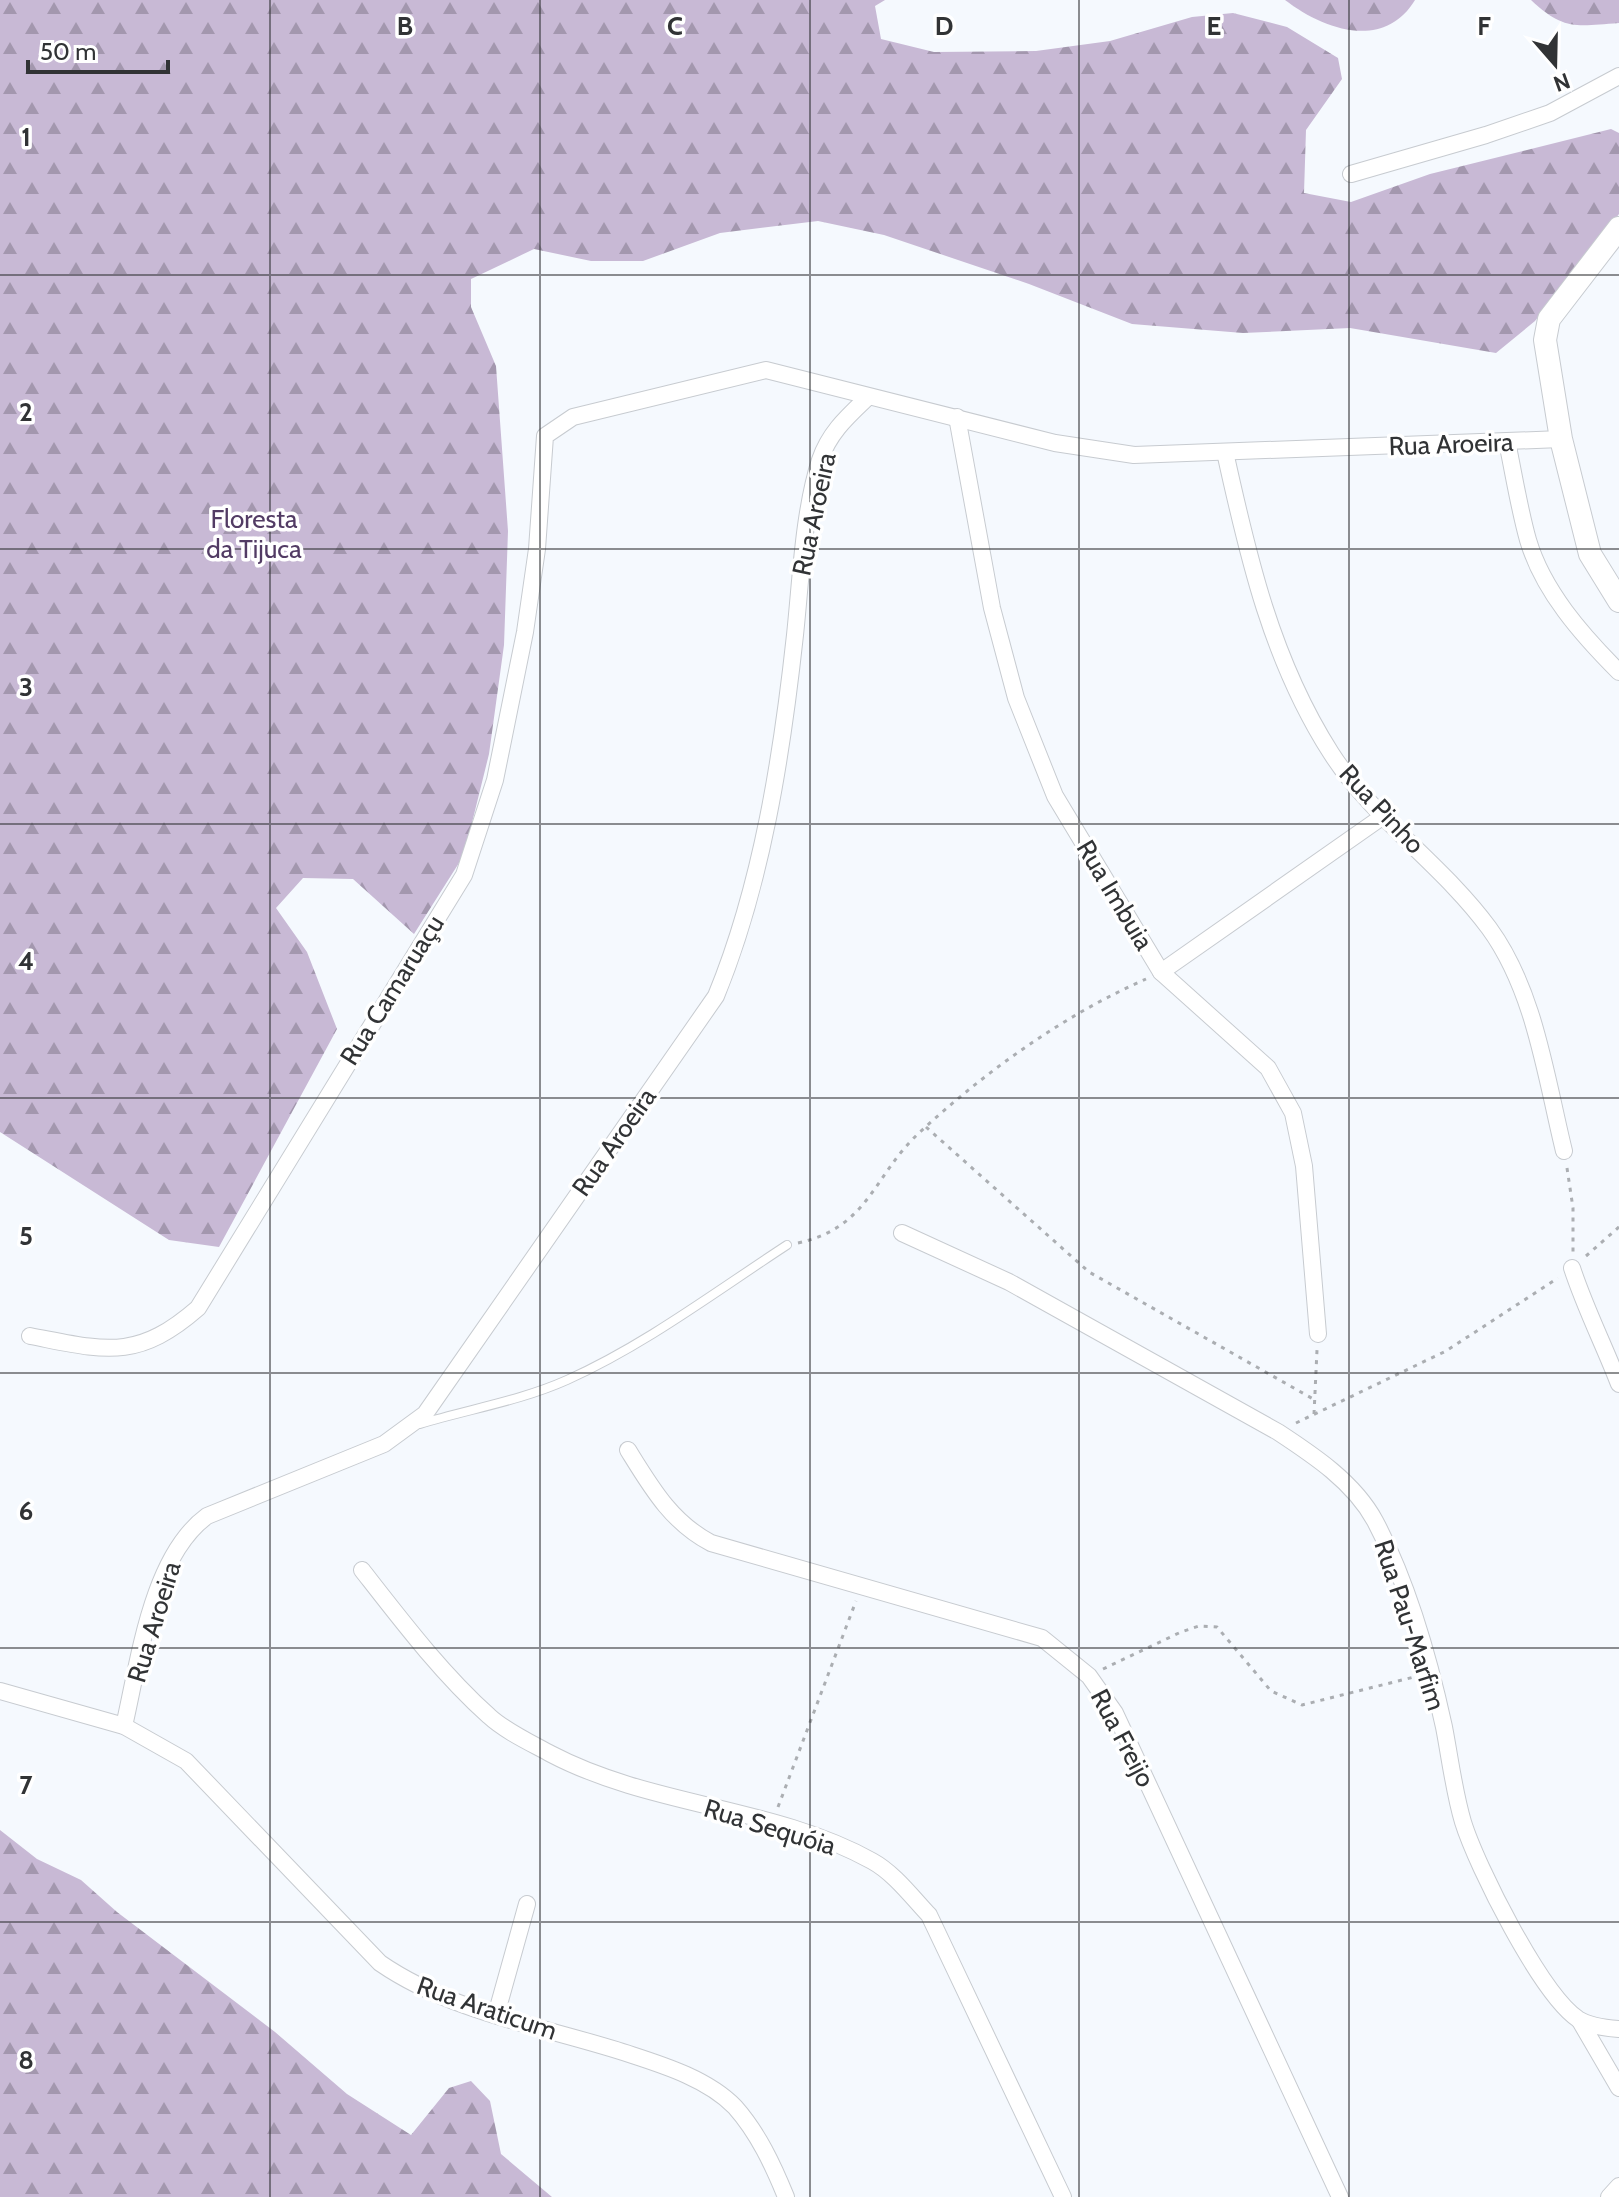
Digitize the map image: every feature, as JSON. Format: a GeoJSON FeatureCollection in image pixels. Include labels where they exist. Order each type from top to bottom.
{"type":"FeatureCollection","features":[{"type":"Feature","properties":{"kind":"street"},"geometry":{"type":"LineString","coordinates":[[1351,174],[1550,113],[1619,76]]}},
{"type":"Feature","properties":{"kind":"street"},"geometry":{"type":"LineString","coordinates":[[1619,228],[1549,319],[1545,330],[1561,439],[1590,554],[1619,601]]}},
{"type":"Feature","properties":{"kind":"street","name":"Rua Aroeira"},"geometry":{"type":"LineString","coordinates":[[543,466],[545,436],[573,417],[766,370],[867,398],[957,417],[1055,443],[1134,455],[1561,439]]}},
{"type":"Feature","properties":{"kind":"street","name":"Rua Aroeira"},"geometry":{"type":"LineString","coordinates":[[124,1726],[158,1590],[181,1540],[190,1528],[207,1516],[384,1444],[425,1414],[716,996],[739,941],[759,868],[795,635],[798,582],[820,460],[835,429],[867,398]]}},
{"type":"Feature","properties":{"kind":"street","name":"Rua Imbuia"},"geometry":{"type":"LineString","coordinates":[[957,417],[992,608],[1016,698],[1055,796],[1161,972],[1268,1068],[1293,1113],[1304,1166],[1318,1334]]}},
{"type":"Feature","properties":{"kind":"street"},"geometry":{"type":"LineString","coordinates":[[1507,442],[1536,560],[1550,588],[1589,642],[1619,672]]}},
{"type":"Feature","properties":{"kind":"street","name":"Rua Pinho"},"geometry":{"type":"LineString","coordinates":[[1225,452],[1249,561],[1277,646],[1302,702],[1332,755],[1382,817],[1458,891],[1491,930],[1529,1010],[1564,1151]]}},
{"type":"Feature","properties":{"kind":"street","name":"Rua Camaruaçu"},"geometry":{"type":"LineString","coordinates":[[30,1336],[108,1351],[173,1330],[198,1308],[464,875],[495,780],[525,632],[537,549],[543,466]]}},
{"type":"Feature","properties":{"kind":"street"},"geometry":{"type":"LineString","coordinates":[[1161,972],[1382,817]]}},
{"type":"Feature","properties":{"kind":"street","name":"Rua Pau-Marfim"},"geometry":{"type":"LineString","coordinates":[[902,1233],[1009,1282],[1278,1432],[1342,1480],[1369,1511],[1396,1567],[1430,1673],[1463,1822],[1494,1894],[1555,1995],[1580,2021],[1619,2088]]}},
{"type":"Feature","properties":{"kind":"street"},"geometry":{"type":"LineString","coordinates":[[1572,1268],[1589,1320],[1601,1338],[1619,1384]]}},
{"type":"Feature","properties":{"kind":"street","name":"Rua Freijo"},"geometry":{"type":"LineString","coordinates":[[628,1450],[657,1497],[694,1534],[711,1543],[1042,1638],[1089,1676],[1115,1713],[1340,2197]]}},
{"type":"Feature","properties":{"kind":"street","name":"Rua Sequóia"},"geometry":{"type":"LineString","coordinates":[[362,1570],[403,1622],[490,1718],[553,1755],[632,1786],[772,1823],[874,1862],[929,1915],[1063,2197]]}},
{"type":"Feature","properties":{"kind":"street","name":"Rua Araticum"},"geometry":{"type":"LineString","coordinates":[[0,1691],[124,1726],[155,1741],[204,1777],[380,1963],[414,1983],[496,2015],[608,2047],[691,2077],[732,2104],[751,2127],[786,2197]]}},
{"type":"Feature","properties":{"kind":"street"},"geometry":{"type":"LineString","coordinates":[[496,2015],[527,1904]]}},
{"type":"Feature","properties":{"kind":"street"},"geometry":{"type":"LineString","coordinates":[[1580,2021],[1619,2029]]}},
{"type":"Feature","properties":{"kind":"street"},"geometry":{"type":"LineString","coordinates":[[1609,2197],[1619,2186]]}},
{"type":"Feature","properties":{"kind":"lane"},"geometry":{"type":"LineString","coordinates":[[411,1426],[513,1400],[566,1380],[631,1348],[787,1245]]}},
{"type":"Feature","properties":{"kind":"path"},"geometry":{"type":"LineString","coordinates":[[787,1245],[836,1231],[857,1214],[889,1168],[926,1127],[1040,1038],[1110,995],[1161,972]]}},
{"type":"Feature","properties":{"kind":"path"},"geometry":{"type":"LineString","coordinates":[[926,1127],[1089,1272],[1315,1400]]}},
{"type":"Feature","properties":{"kind":"path"},"geometry":{"type":"LineString","coordinates":[[1564,1151],[1573,1208],[1572,1268]]}},
{"type":"Feature","properties":{"kind":"path"},"geometry":{"type":"LineString","coordinates":[[1278,1432],[1459,1343],[1572,1268],[1619,1227]]}},
{"type":"Feature","properties":{"kind":"path"},"geometry":{"type":"LineString","coordinates":[[1314,1414],[1318,1334]]}},
{"type":"Feature","properties":{"kind":"path"},"geometry":{"type":"LineString","coordinates":[[772,1823],[862,1586]]}},
{"type":"Feature","properties":{"kind":"path"},"geometry":{"type":"LineString","coordinates":[[1089,1676],[1199,1626],[1217,1627],[1271,1691],[1302,1705],[1430,1673]]}},
{"type":"Feature","properties":{"kind":"green space","name":"Floresta da Tijuca"},"geometry":{"type":"Polygon","coordinates":[[[0,0],[885,0],[875,6],[881,39],[934,52],[1036,51],[1110,41],[1192,17],[1233,13],[1287,27],[1338,58],[1342,79],[1306,130],[1304,193],[1351,202],[1430,174],[1611,129],[1619,133],[1619,214],[1535,321],[1496,353],[1350,328],[1243,333],[1132,324],[1029,284],[884,235],[818,221],[720,233],[643,261],[591,261],[534,249],[471,279],[471,307],[496,366],[508,531],[504,645],[489,754],[464,855],[414,934],[353,879],[303,878],[276,908],[307,952],[337,1029],[219,1247],[169,1240],[0,1132],[0,0]]]}},
{"type":"Feature","properties":{"kind":"green space"},"geometry":{"type":"Polygon","coordinates":[[[1285,0],[1415,0],[1402,16],[1387,26],[1353,30],[1317,20],[1285,0]]]}},
{"type":"Feature","properties":{"kind":"green space"},"geometry":{"type":"Polygon","coordinates":[[[1531,0],[1619,0],[1619,23],[1592,25],[1562,22],[1531,0]]]}},
{"type":"Feature","properties":{"kind":"green space"},"geometry":{"type":"Polygon","coordinates":[[[0,1830],[37,1859],[81,1880],[117,1912],[275,2032],[347,2094],[411,2135],[449,2088],[471,2081],[490,2101],[501,2154],[552,2197],[0,2197],[0,1830]]]}}]}
